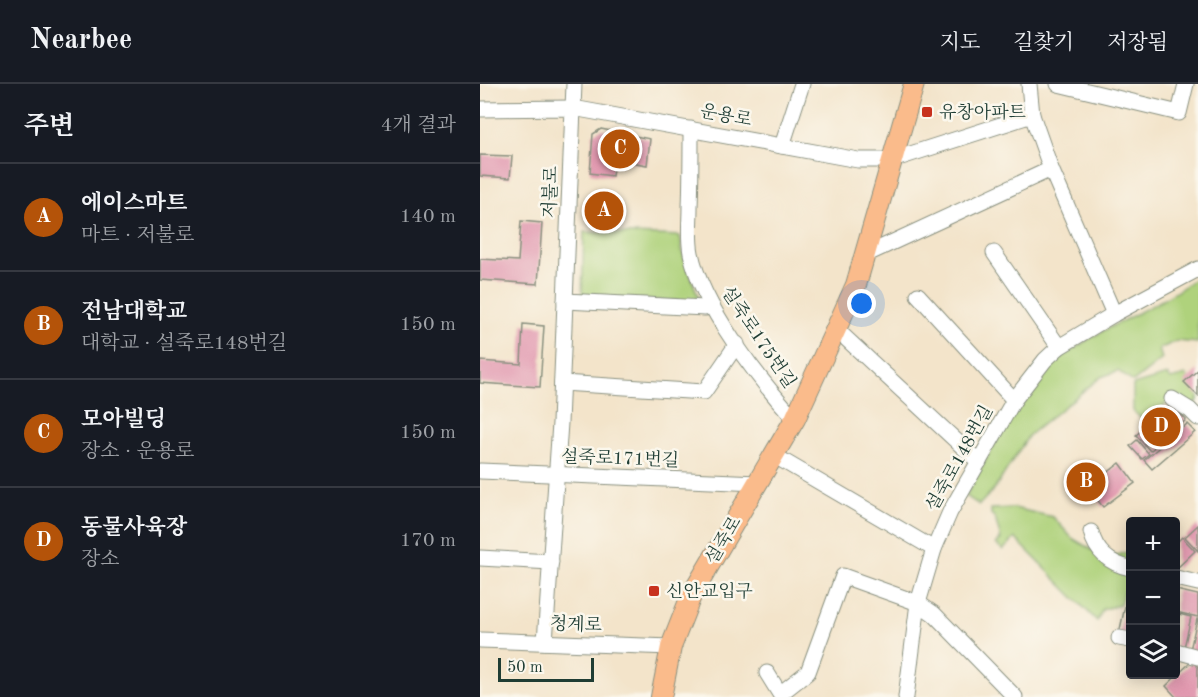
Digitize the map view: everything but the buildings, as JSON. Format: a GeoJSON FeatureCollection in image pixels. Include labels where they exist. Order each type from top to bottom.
{"type":"FeatureCollection","features":[{"type":"Feature","properties":{"kind":"main road","name":"설죽로"},"geometry":{"type":"LineString","coordinates":[[661,697],[671,646],[691,596],[795,419],[856,285],[914,84]]}},
{"type":"Feature","properties":{"kind":"street","name":"저불로"},"geometry":{"type":"LineString","coordinates":[[545,642],[558,476],[574,84]]}},
{"type":"Feature","properties":{"kind":"street"},"geometry":{"type":"LineString","coordinates":[[782,146],[802,84]]}},
{"type":"Feature","properties":{"kind":"street"},"geometry":{"type":"LineString","coordinates":[[1029,84],[1032,115],[1051,170],[1114,314]]}},
{"type":"Feature","properties":{"kind":"street"},"geometry":{"type":"LineString","coordinates":[[1058,84],[1179,113],[1186,84]]}},
{"type":"Feature","properties":{"kind":"street","name":"운용로"},"geometry":{"type":"LineString","coordinates":[[480,109],[573,108],[858,160],[892,160]]}},
{"type":"Feature","properties":{"kind":"street"},"geometry":{"type":"LineString","coordinates":[[892,160],[1032,115]]}},
{"type":"Feature","properties":{"kind":"street","name":"설죽로175번길"},"geometry":{"type":"LineString","coordinates":[[692,129],[690,250],[700,282],[710,304],[737,344],[772,394],[795,419]]}},
{"type":"Feature","properties":{"kind":"street"},"geometry":{"type":"LineString","coordinates":[[865,255],[1051,170]]}},
{"type":"Feature","properties":{"kind":"street"},"geometry":{"type":"LineString","coordinates":[[994,254],[1059,347]]}},
{"type":"Feature","properties":{"kind":"street","name":"설죽로148번길"},"geometry":{"type":"LineString","coordinates":[[906,697],[918,603],[934,549],[950,512],[1014,400],[1045,360],[1059,347],[1114,314],[1198,269]]}},
{"type":"Feature","properties":{"kind":"street"},"geometry":{"type":"LineString","coordinates":[[918,295],[1014,400]]}},
{"type":"Feature","properties":{"kind":"street"},"geometry":{"type":"LineString","coordinates":[[566,301],[705,308],[710,304]]}},
{"type":"Feature","properties":{"kind":"street"},"geometry":{"type":"LineString","coordinates":[[837,330],[979,462]]}},
{"type":"Feature","properties":{"kind":"street"},"geometry":{"type":"LineString","coordinates":[[562,383],[704,392],[737,344]]}},
{"type":"Feature","properties":{"kind":"street"},"geometry":{"type":"LineString","coordinates":[[1172,399],[1198,418]]}},
{"type":"Feature","properties":{"kind":"street"},"geometry":{"type":"LineString","coordinates":[[775,456],[934,549]]}},
{"type":"Feature","properties":{"kind":"street","name":"설죽로171번길"},"geometry":{"type":"LineString","coordinates":[[480,471],[758,483]]}},
{"type":"Feature","properties":{"kind":"street"},"geometry":{"type":"LineString","coordinates":[[1091,532],[1094,543],[1110,561],[1126,566]]}},
{"type":"Feature","properties":{"kind":"street"},"geometry":{"type":"LineString","coordinates":[[480,558],[551,562]]}},
{"type":"Feature","properties":{"kind":"street"},"geometry":{"type":"LineString","coordinates":[[767,674],[780,694],[808,672],[843,576],[918,603],[934,615],[1015,697]]}},
{"type":"Feature","properties":{"kind":"street"},"geometry":{"type":"LineString","coordinates":[[1180,579],[1198,583]]}},
{"type":"Feature","properties":{"kind":"street","name":"청계로"},"geometry":{"type":"LineString","coordinates":[[480,640],[671,646]]}},
{"type":"Feature","properties":{"kind":"street"},"geometry":{"type":"LineString","coordinates":[[1180,652],[1198,657]]}},
{"type":"Feature","properties":{"kind":"green space"},"geometry":{"type":"Polygon","coordinates":[[[584,232],[680,236],[683,254],[700,302],[582,298],[584,232]]]}},
{"type":"Feature","properties":{"kind":"green space"},"geometry":{"type":"Polygon","coordinates":[[[1198,276],[1198,343],[1177,341],[1159,349],[1162,359],[1133,382],[1118,371],[1101,377],[1029,435],[995,488],[979,505],[966,496],[1016,411],[1053,365],[1094,336],[1161,301],[1198,276]]]}},
{"type":"Feature","properties":{"kind":"green space"},"geometry":{"type":"Polygon","coordinates":[[[1167,375],[1171,379],[1186,375],[1198,395],[1198,400],[1192,407],[1176,395],[1150,418],[1143,420],[1133,411],[1133,385],[1167,375]]]}},
{"type":"Feature","properties":{"kind":"green space"},"geometry":{"type":"Polygon","coordinates":[[[1014,508],[1053,517],[1072,538],[1092,550],[1114,556],[1126,552],[1126,590],[1124,590],[1120,605],[1103,609],[1097,621],[1015,538],[1003,550],[996,544],[1001,539],[991,509],[1014,508]]]}},
{"type":"Feature","properties":{"kind":"place","name":"유창아파트"},"geometry":{"type":"Point","coordinates":[927,112]}},
{"type":"Feature","properties":{"kind":"place","name":"모아빌딩"},"geometry":{"type":"Point","coordinates":[620,149]}},
{"type":"Feature","properties":{"kind":"place","name":"에이스마트"},"geometry":{"type":"Point","coordinates":[604,211]}},
{"type":"Feature","properties":{"kind":"place","name":"동물사육장"},"geometry":{"type":"Point","coordinates":[1161,427]}},
{"type":"Feature","properties":{"kind":"place","name":"전남대학교"},"geometry":{"type":"Point","coordinates":[1086,482]}},
{"type":"Feature","properties":{"kind":"place","name":"신안교입구"},"geometry":{"type":"Point","coordinates":[654,591]}}]}
